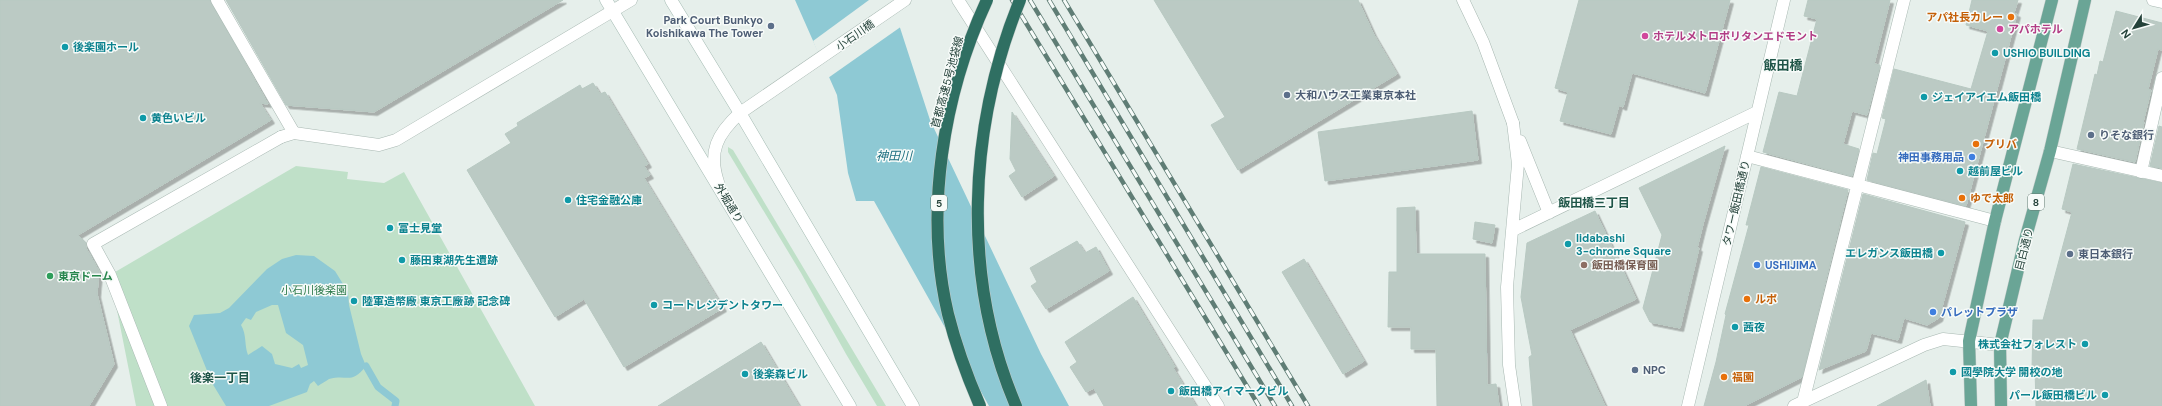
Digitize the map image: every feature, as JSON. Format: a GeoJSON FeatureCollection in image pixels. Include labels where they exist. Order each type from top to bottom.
{"type":"FeatureCollection","features":[{"type":"Feature","properties":{"kind":"highway","name":"首都高速5号池袋線"},"geometry":{"type":"LineString","coordinates":[[980,406],[963,364],[948,313],[940,258],[939,195],[946,130],[954,97],[972,36],[987,0]]}},
{"type":"Feature","properties":{"kind":"highway"},"geometry":{"type":"LineString","coordinates":[[1016,406],[995,343],[984,290],[977,224],[977,194],[989,97],[1003,45],[1020,0]]}},
{"type":"Feature","properties":{"kind":"main road"},"geometry":{"type":"LineString","coordinates":[[1971,406],[1969,341],[1995,221],[2052,0]]}},
{"type":"Feature","properties":{"kind":"main road","name":"目白通り"},"geometry":{"type":"LineString","coordinates":[[2002,406],[2000,345],[2025,240],[2050,151],[2085,0]]}},
{"type":"Feature","properties":{"kind":"street"},"geometry":{"type":"LineString","coordinates":[[217,0],[294,133]]}},
{"type":"Feature","properties":{"kind":"street","name":"外堀通り"},"geometry":{"type":"LineString","coordinates":[[606,0],[721,189],[850,406]]}},
{"type":"Feature","properties":{"kind":"street"},"geometry":{"type":"LineString","coordinates":[[161,406],[110,275],[93,244],[281,137],[294,133],[379,145],[396,140],[631,0]]}},
{"type":"Feature","properties":{"kind":"street"},"geometry":{"type":"LineString","coordinates":[[670,0],[740,113],[913,406]]}},
{"type":"Feature","properties":{"kind":"street"},"geometry":{"type":"LineString","coordinates":[[958,0],[1218,406]]}},
{"type":"Feature","properties":{"kind":"street"},"geometry":{"type":"LineString","coordinates":[[1463,0],[1483,42],[1549,213]]}},
{"type":"Feature","properties":{"kind":"street","name":"タワー飯田橋通り"},"geometry":{"type":"LineString","coordinates":[[1688,406],[1784,0]]}},
{"type":"Feature","properties":{"kind":"street"},"geometry":{"type":"LineString","coordinates":[[1799,404],[1904,0]]}},
{"type":"Feature","properties":{"kind":"street"},"geometry":{"type":"LineString","coordinates":[[2153,0],[2162,2]]}},
{"type":"Feature","properties":{"kind":"street","name":"小石川橋"},"geometry":{"type":"LineString","coordinates":[[721,189],[714,169],[716,145],[718,138],[729,123],[740,113],[813,65],[901,3]]}},
{"type":"Feature","properties":{"kind":"street"},"geometry":{"type":"LineString","coordinates":[[2141,172],[2162,78]]}},
{"type":"Feature","properties":{"kind":"street"},"geometry":{"type":"LineString","coordinates":[[1513,230],[1757,112]]}},
{"type":"Feature","properties":{"kind":"street"},"geometry":{"type":"LineString","coordinates":[[1513,123],[1518,164],[1507,287],[1509,365],[1515,406]]}},
{"type":"Feature","properties":{"kind":"street"},"geometry":{"type":"LineString","coordinates":[[2050,151],[2162,176]]}},
{"type":"Feature","properties":{"kind":"street"},"geometry":{"type":"LineString","coordinates":[[1747,156],[1995,221]]}},
{"type":"Feature","properties":{"kind":"street"},"geometry":{"type":"LineString","coordinates":[[1799,404],[1924,345],[1943,340],[1969,341],[2000,345]]}},
{"type":"Feature","properties":{"kind":"green space"},"geometry":{"type":"Polygon","coordinates":[[[728,147],[733,150],[886,406],[877,406],[801,273],[728,152],[728,147]]]}},
{"type":"Feature","properties":{"kind":"green space","name":"小石川後楽園"},"geometry":{"type":"Polygon","coordinates":[[[296,166],[348,172],[347,179],[384,183],[404,172],[535,406],[136,406],[110,275],[296,166]]]}},
{"type":"Feature","properties":{"kind":"water","name":"神田川"},"geometry":{"type":"Polygon","coordinates":[[[795,0],[891,0],[930,120],[1041,354],[1069,406],[989,406],[874,201],[856,201],[848,173],[837,95],[795,0]]]}},
{"type":"Feature","properties":{"kind":"water"},"geometry":{"type":"Polygon","coordinates":[[[296,255],[314,256],[335,271],[348,292],[349,305],[361,354],[366,366],[361,372],[353,377],[329,379],[318,386],[314,381],[310,384],[307,392],[269,406],[226,406],[212,383],[189,326],[194,315],[220,313],[229,308],[267,269],[282,259],[296,255]],[[272,305],[256,312],[251,320],[246,318],[241,325],[244,332],[248,355],[262,346],[272,354],[275,364],[292,368],[299,364],[301,368],[308,365],[303,345],[286,333],[278,305],[272,305]]]}},
{"type":"Feature","properties":{"kind":"pier"},"geometry":{"type":"Polygon","coordinates":[[[869,0],[893,0],[902,26],[828,78],[813,41],[869,0]]]}},
{"type":"Feature","properties":{"kind":"building"},"geometry":{"type":"Polygon","coordinates":[[[0,0],[210,0],[268,104],[260,103],[271,120],[78,235],[86,243],[86,248],[99,271],[97,294],[114,364],[89,406],[0,406],[0,0]]]}},
{"type":"Feature","properties":{"kind":"building"},"geometry":{"type":"Polygon","coordinates":[[[226,0],[563,0],[374,112],[286,105],[226,0]]]}},
{"type":"Feature","properties":{"kind":"building","name":"大和ハウス工業東京本社"},"geometry":{"type":"Polygon","coordinates":[[[1154,0],[1358,0],[1373,33],[1397,74],[1238,170],[1211,125],[1225,117],[1154,0]]]}},
{"type":"Feature","properties":{"kind":"building","name":"ホテルメトロポリタンエドモント"},"geometry":{"type":"Polygon","coordinates":[[[1579,0],[1730,0],[1705,93],[1632,73],[1623,107],[1619,105],[1611,134],[1560,121],[1568,92],[1555,88],[1579,0]]]}},
{"type":"Feature","properties":{"kind":"building"},"geometry":{"type":"Polygon","coordinates":[[[1808,0],[1890,0],[1874,64],[1880,65],[1867,115],[1852,111],[1843,144],[1859,149],[1852,176],[1763,152],[1779,92],[1797,96],[1817,19],[1804,16],[1808,0]]]}},
{"type":"Feature","properties":{"kind":"building"},"geometry":{"type":"Polygon","coordinates":[[[1972,0],[2018,0],[2014,13],[2017,14],[1966,206],[1867,180],[1873,153],[1877,154],[1886,119],[1882,118],[1894,69],[1971,89],[1988,31],[1966,25],[1972,0]]]}},
{"type":"Feature","properties":{"kind":"building"},"geometry":{"type":"Polygon","coordinates":[[[2116,11],[2162,23],[2162,50],[2158,49],[2148,89],[2151,90],[2135,162],[2077,149],[2095,74],[2097,75],[2100,61],[2103,62],[2116,11]]]}},
{"type":"Feature","properties":{"kind":"building","name":"住宅金融公庫"},"geometry":{"type":"Polygon","coordinates":[[[593,83],[600,94],[605,92],[648,164],[644,166],[650,175],[644,178],[723,308],[624,367],[584,299],[555,317],[467,170],[511,143],[505,134],[518,126],[517,123],[580,85],[582,89],[593,83]]]}},
{"type":"Feature","properties":{"kind":"building"},"geometry":{"type":"Polygon","coordinates":[[[1472,111],[1478,160],[1325,181],[1318,132],[1472,111]]]}},
{"type":"Feature","properties":{"kind":"building"},"geometry":{"type":"Polygon","coordinates":[[[1012,112],[1054,176],[1022,197],[1009,176],[1016,171],[1010,159],[1012,112]]]}},
{"type":"Feature","properties":{"kind":"building"},"geometry":{"type":"Polygon","coordinates":[[[2159,126],[2162,127],[2162,168],[2150,166],[2159,126]]]}},
{"type":"Feature","properties":{"kind":"building"},"geometry":{"type":"Polygon","coordinates":[[[1725,146],[1697,248],[1699,248],[1680,328],[1650,322],[1643,308],[1662,235],[1639,188],[1725,146]]]}},
{"type":"Feature","properties":{"kind":"building"},"geometry":{"type":"Polygon","coordinates":[[[2073,164],[2162,183],[2162,406],[2036,406],[2035,369],[2032,369],[2033,320],[2043,320],[2072,212],[2062,209],[2073,164]]]}},
{"type":"Feature","properties":{"kind":"building"},"geometry":{"type":"Polygon","coordinates":[[[1761,167],[1848,190],[1802,377],[1744,406],[1704,406],[1716,362],[1725,314],[1749,225],[1746,225],[1761,167]]]}},
{"type":"Feature","properties":{"kind":"building"},"geometry":{"type":"Polygon","coordinates":[[[1863,194],[1965,222],[1939,318],[1927,325],[1904,318],[1898,340],[1871,333],[1866,351],[1819,370],[1863,194]]]}},
{"type":"Feature","properties":{"kind":"building"},"geometry":{"type":"Polygon","coordinates":[[[1415,207],[1416,254],[1485,254],[1487,385],[1496,384],[1499,406],[1437,406],[1436,349],[1411,349],[1411,327],[1388,327],[1389,272],[1397,272],[1397,208],[1415,207]]]}},
{"type":"Feature","properties":{"kind":"building"},"geometry":{"type":"Polygon","coordinates":[[[1595,211],[1636,299],[1570,330],[1605,406],[1533,406],[1529,357],[1532,355],[1521,297],[1527,243],[1595,211]]]}},
{"type":"Feature","properties":{"kind":"building"},"geometry":{"type":"Polygon","coordinates":[[[1475,222],[1495,225],[1492,243],[1473,239],[1475,222]]]}},
{"type":"Feature","properties":{"kind":"building"},"geometry":{"type":"Polygon","coordinates":[[[1077,241],[1085,253],[1096,247],[1109,271],[1046,309],[1031,286],[1037,282],[1030,268],[1077,241]]]}},
{"type":"Feature","properties":{"kind":"building"},"geometry":{"type":"Polygon","coordinates":[[[1304,259],[1364,361],[1343,374],[1282,272],[1304,259]]]}},
{"type":"Feature","properties":{"kind":"building"},"geometry":{"type":"Polygon","coordinates":[[[1133,297],[1175,367],[1173,368],[1196,406],[1104,406],[1094,388],[1086,392],[1070,367],[1077,362],[1065,342],[1133,297]]]}},
{"type":"Feature","properties":{"kind":"building","name":"後楽森ビル"},"geometry":{"type":"Polygon","coordinates":[[[761,342],[799,406],[658,406],[761,342]]]}},
{"type":"Feature","properties":{"kind":"building"},"geometry":{"type":"Polygon","coordinates":[[[1926,380],[1930,406],[1877,406],[1926,380]]]}},
{"type":"Feature","properties":{"kind":"waterway"},"geometry":{"type":"LineString","coordinates":[[366,366],[378,387],[396,401],[395,406]]}},
{"type":"Feature","properties":{"kind":"railway"},"geometry":{"type":"LineString","coordinates":[[1012,0],[1259,406]]}},
{"type":"Feature","properties":{"kind":"railway"},"geometry":{"type":"LineString","coordinates":[[1030,0],[1275,406]]}},
{"type":"Feature","properties":{"kind":"railway"},"geometry":{"type":"LineString","coordinates":[[1049,0],[1292,406]]}},
{"type":"Feature","properties":{"kind":"railway"},"geometry":{"type":"LineString","coordinates":[[1064,0],[1308,406]]}},
{"type":"Feature","properties":{"kind":"place","name":"アパ社長カレー"},"geometry":{"type":"Point","coordinates":[2011,17]}},
{"type":"Feature","properties":{"kind":"place","name":"Park Court Bunkyo Koishikawa The Tower"},"geometry":{"type":"Point","coordinates":[771,26]}},
{"type":"Feature","properties":{"kind":"place","name":"アパホテル"},"geometry":{"type":"Point","coordinates":[2000,29]}},
{"type":"Feature","properties":{"kind":"place","name":"ホテルメトロポリタンエドモント"},"geometry":{"type":"Point","coordinates":[1645,36]}},
{"type":"Feature","properties":{"kind":"place","name":"後楽園ホール"},"geometry":{"type":"Point","coordinates":[65,47]}},
{"type":"Feature","properties":{"kind":"place","name":"USHIO BUILDING"},"geometry":{"type":"Point","coordinates":[1995,53]}},
{"type":"Feature","properties":{"kind":"place","name":"大和ハウス工業東京本社"},"geometry":{"type":"Point","coordinates":[1287,95]}},
{"type":"Feature","properties":{"kind":"place","name":"ジェイアイエム飯田橋"},"geometry":{"type":"Point","coordinates":[1924,97]}},
{"type":"Feature","properties":{"kind":"place","name":"黄色いビル"},"geometry":{"type":"Point","coordinates":[143,118]}},
{"type":"Feature","properties":{"kind":"place","name":"りそな銀行"},"geometry":{"type":"Point","coordinates":[2091,135]}},
{"type":"Feature","properties":{"kind":"place","name":"プリバ"},"geometry":{"type":"Point","coordinates":[1976,144]}},
{"type":"Feature","properties":{"kind":"place","name":"神田事務用品"},"geometry":{"type":"Point","coordinates":[1972,157]}},
{"type":"Feature","properties":{"kind":"place","name":"越前屋ビル"},"geometry":{"type":"Point","coordinates":[1960,171]}},
{"type":"Feature","properties":{"kind":"place","name":"ゆで太郎"},"geometry":{"type":"Point","coordinates":[1962,198]}},
{"type":"Feature","properties":{"kind":"place","name":"住宅金融公庫"},"geometry":{"type":"Point","coordinates":[568,200]}},
{"type":"Feature","properties":{"kind":"place","name":"富士見堂"},"geometry":{"type":"Point","coordinates":[390,228]}},
{"type":"Feature","properties":{"kind":"place","name":"Iidabashi 3-chrome Square"},"geometry":{"type":"Point","coordinates":[1568,244]}},
{"type":"Feature","properties":{"kind":"place","name":"エレガンス飯田橋"},"geometry":{"type":"Point","coordinates":[1941,253]}},
{"type":"Feature","properties":{"kind":"place","name":"東日本銀行"},"geometry":{"type":"Point","coordinates":[2070,254]}},
{"type":"Feature","properties":{"kind":"place","name":"藤田東湖先生遺跡"},"geometry":{"type":"Point","coordinates":[402,260]}},
{"type":"Feature","properties":{"kind":"place","name":"飯田橋保育園"},"geometry":{"type":"Point","coordinates":[1584,265]}},
{"type":"Feature","properties":{"kind":"place","name":"USHIJIMA"},"geometry":{"type":"Point","coordinates":[1757,265]}},
{"type":"Feature","properties":{"kind":"place","name":"東京ドーム"},"geometry":{"type":"Point","coordinates":[50,276]}},
{"type":"Feature","properties":{"kind":"place","name":"ルポ"},"geometry":{"type":"Point","coordinates":[1747,299]}},
{"type":"Feature","properties":{"kind":"place","name":"陸軍造幣廠 東京工廠跡 記念碑"},"geometry":{"type":"Point","coordinates":[354,301]}},
{"type":"Feature","properties":{"kind":"place","name":"コートレジデントタワー"},"geometry":{"type":"Point","coordinates":[654,305]}},
{"type":"Feature","properties":{"kind":"place","name":"パレットプラザ"},"geometry":{"type":"Point","coordinates":[1933,312]}},
{"type":"Feature","properties":{"kind":"place","name":"茜夜"},"geometry":{"type":"Point","coordinates":[1735,327]}},
{"type":"Feature","properties":{"kind":"place","name":"株式会社フォレスト"},"geometry":{"type":"Point","coordinates":[2085,344]}},
{"type":"Feature","properties":{"kind":"place","name":"NPC"},"geometry":{"type":"Point","coordinates":[1635,370]}},
{"type":"Feature","properties":{"kind":"place","name":"國學院大学 開校の地"},"geometry":{"type":"Point","coordinates":[1953,372]}},
{"type":"Feature","properties":{"kind":"place","name":"後楽森ビル"},"geometry":{"type":"Point","coordinates":[745,374]}},
{"type":"Feature","properties":{"kind":"place","name":"福園"},"geometry":{"type":"Point","coordinates":[1724,377]}},
{"type":"Feature","properties":{"kind":"place","name":"飯田橋アイマークビル"},"geometry":{"type":"Point","coordinates":[1171,391]}},
{"type":"Feature","properties":{"kind":"place","name":"パール飯田橋ビル"},"geometry":{"type":"Point","coordinates":[2105,395]}},
{"type":"Feature","properties":{"kind":"district","name":"飯田橋"},"geometry":{"type":"Point","coordinates":[1783,65]}},
{"type":"Feature","properties":{"kind":"district","name":"飯田橋三丁目"},"geometry":{"type":"Point","coordinates":[1594,203]}},
{"type":"Feature","properties":{"kind":"district","name":"後楽一丁目"},"geometry":{"type":"Point","coordinates":[220,378]}}]}
